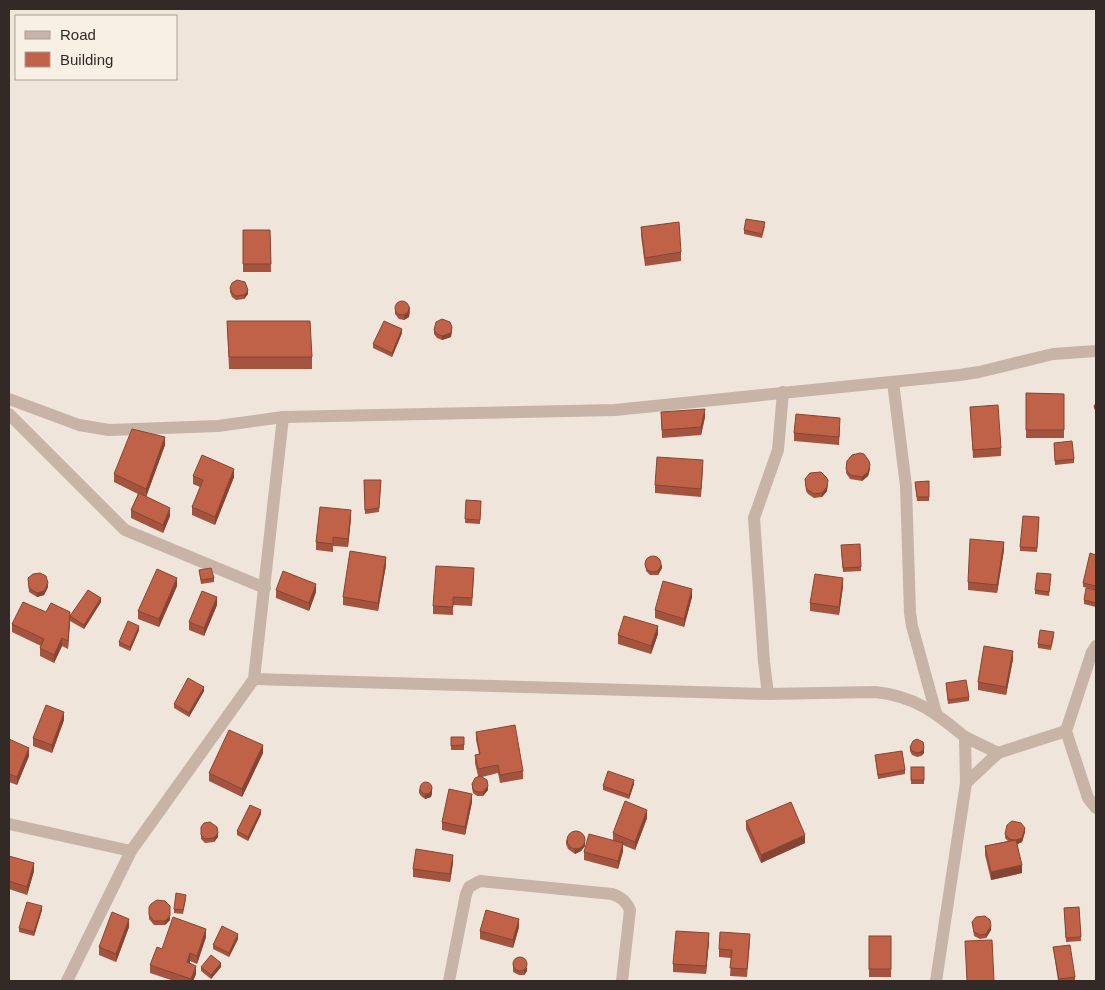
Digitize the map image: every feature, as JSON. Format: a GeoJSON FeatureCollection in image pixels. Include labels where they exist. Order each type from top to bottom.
{"type":"FeatureCollection","features":[{"type":"Feature","properties":{"kind":"street"},"geometry":{"type":"LineString","coordinates":[[9,399],[79,426],[109,430],[218,426],[283,418],[615,410],[979,372],[1053,354],[1096,351]]}},
{"type":"Feature","properties":{"kind":"street"},"geometry":{"type":"LineString","coordinates":[[893,382],[906,486],[910,613],[936,713]]}},
{"type":"Feature","properties":{"kind":"street"},"geometry":{"type":"LineString","coordinates":[[768,694],[754,518],[778,450],[783,392]]}},
{"type":"Feature","properties":{"kind":"street"},"geometry":{"type":"LineString","coordinates":[[9,414],[125,530],[265,588]]}},
{"type":"Feature","properties":{"kind":"street"},"geometry":{"type":"LineString","coordinates":[[67,981],[131,851],[254,679],[283,418]]}},
{"type":"Feature","properties":{"kind":"street"},"geometry":{"type":"LineString","coordinates":[[1096,646],[1092,652],[1066,731],[1088,798],[1096,808]]}},
{"type":"Feature","properties":{"kind":"street"},"geometry":{"type":"LineString","coordinates":[[254,679],[768,694],[891,693],[920,703],[936,713],[965,737],[998,753]]}},
{"type":"Feature","properties":{"kind":"street"},"geometry":{"type":"LineString","coordinates":[[966,783],[998,753],[1066,731]]}},
{"type":"Feature","properties":{"kind":"street"},"geometry":{"type":"LineString","coordinates":[[936,981],[966,783],[965,737]]}},
{"type":"Feature","properties":{"kind":"street"},"geometry":{"type":"LineString","coordinates":[[9,824],[131,851]]}},
{"type":"Feature","properties":{"kind":"street"},"geometry":{"type":"LineString","coordinates":[[448,981],[466,894],[469,887],[480,881],[612,894],[620,897],[630,910],[622,981]]}},
{"type":"Feature","properties":{"kind":"building"},"geometry":{"type":"Polygon","coordinates":[[[746,219],[765,222],[762,234],[744,230],[746,219]]]}},
{"type":"Feature","properties":{"kind":"building"},"geometry":{"type":"Polygon","coordinates":[[[679,222],[681,252],[645,258],[641,227],[679,222]]]}},
{"type":"Feature","properties":{"kind":"building"},"geometry":{"type":"Polygon","coordinates":[[[243,230],[270,230],[271,264],[243,264],[243,230]]]}},
{"type":"Feature","properties":{"kind":"building"},"geometry":{"type":"Polygon","coordinates":[[[237,280],[245,282],[248,290],[244,295],[236,296],[232,293],[230,288],[232,283],[237,280]]]}},
{"type":"Feature","properties":{"kind":"building"},"geometry":{"type":"Polygon","coordinates":[[[399,301],[405,301],[409,308],[405,315],[399,315],[395,311],[395,305],[399,301]]]}},
{"type":"Feature","properties":{"kind":"building"},"geometry":{"type":"Polygon","coordinates":[[[442,319],[450,322],[452,327],[451,333],[442,336],[434,330],[436,322],[442,319]]]}},
{"type":"Feature","properties":{"kind":"building"},"geometry":{"type":"Polygon","coordinates":[[[227,321],[310,321],[312,357],[229,357],[227,321]]]}},
{"type":"Feature","properties":{"kind":"building"},"geometry":{"type":"Polygon","coordinates":[[[384,321],[402,329],[392,353],[373,344],[384,321]]]}},
{"type":"Feature","properties":{"kind":"building"},"geometry":{"type":"Polygon","coordinates":[[[1026,393],[1064,394],[1064,430],[1026,430],[1026,393]]]}},
{"type":"Feature","properties":{"kind":"building"},"geometry":{"type":"Polygon","coordinates":[[[998,405],[1001,448],[973,450],[970,407],[998,405]]]}},
{"type":"Feature","properties":{"kind":"building"},"geometry":{"type":"Polygon","coordinates":[[[705,409],[701,427],[662,430],[661,412],[705,409]]]}},
{"type":"Feature","properties":{"kind":"building"},"geometry":{"type":"Polygon","coordinates":[[[796,414],[840,418],[839,437],[794,433],[796,414]]]}},
{"type":"Feature","properties":{"kind":"building"},"geometry":{"type":"Polygon","coordinates":[[[132,429],[165,437],[146,489],[114,474],[132,429]]]}},
{"type":"Feature","properties":{"kind":"building"},"geometry":{"type":"Polygon","coordinates":[[[1072,441],[1074,459],[1055,461],[1054,443],[1072,441]]]}},
{"type":"Feature","properties":{"kind":"building"},"geometry":{"type":"Polygon","coordinates":[[[864,454],[869,461],[868,472],[862,477],[850,475],[846,469],[847,461],[852,455],[864,454]]]}},
{"type":"Feature","properties":{"kind":"building"},"geometry":{"type":"Polygon","coordinates":[[[202,455],[234,469],[215,517],[192,507],[203,480],[193,476],[202,455]]]}},
{"type":"Feature","properties":{"kind":"building"},"geometry":{"type":"Polygon","coordinates":[[[657,457],[703,460],[701,489],[655,485],[657,457]]]}},
{"type":"Feature","properties":{"kind":"building"},"geometry":{"type":"Polygon","coordinates":[[[821,472],[828,480],[827,487],[822,493],[814,494],[806,487],[805,479],[810,473],[821,472]]]}},
{"type":"Feature","properties":{"kind":"building"},"geometry":{"type":"Polygon","coordinates":[[[364,480],[381,480],[379,508],[365,510],[364,480]]]}},
{"type":"Feature","properties":{"kind":"building"},"geometry":{"type":"Polygon","coordinates":[[[929,481],[929,497],[917,497],[915,482],[929,481]]]}},
{"type":"Feature","properties":{"kind":"building"},"geometry":{"type":"Polygon","coordinates":[[[139,493],[170,508],[163,525],[131,510],[139,493]]]}},
{"type":"Feature","properties":{"kind":"building"},"geometry":{"type":"Polygon","coordinates":[[[466,500],[481,501],[480,520],[465,519],[466,500]]]}},
{"type":"Feature","properties":{"kind":"building"},"geometry":{"type":"Polygon","coordinates":[[[320,507],[351,510],[348,539],[333,537],[333,544],[316,542],[320,507]]]}},
{"type":"Feature","properties":{"kind":"building"},"geometry":{"type":"Polygon","coordinates":[[[1023,516],[1039,517],[1037,548],[1020,547],[1023,516]]]}},
{"type":"Feature","properties":{"kind":"building"},"geometry":{"type":"Polygon","coordinates":[[[970,539],[1004,542],[997,585],[968,582],[970,539]]]}},
{"type":"Feature","properties":{"kind":"building"},"geometry":{"type":"Polygon","coordinates":[[[860,544],[861,567],[843,568],[841,545],[860,544]]]}},
{"type":"Feature","properties":{"kind":"building"},"geometry":{"type":"Polygon","coordinates":[[[350,551],[386,557],[378,603],[343,597],[350,551]]]}},
{"type":"Feature","properties":{"kind":"building"},"geometry":{"type":"Polygon","coordinates":[[[1090,553],[1096,555],[1096,586],[1083,583],[1090,553]]]}},
{"type":"Feature","properties":{"kind":"building"},"geometry":{"type":"Polygon","coordinates":[[[653,556],[661,564],[653,572],[645,564],[653,556]]]}},
{"type":"Feature","properties":{"kind":"building"},"geometry":{"type":"Polygon","coordinates":[[[436,566],[474,568],[472,598],[453,597],[453,607],[433,606],[436,566]]]}},
{"type":"Feature","properties":{"kind":"building"},"geometry":{"type":"Polygon","coordinates":[[[211,568],[214,578],[201,580],[199,570],[211,568]]]}},
{"type":"Feature","properties":{"kind":"building"},"geometry":{"type":"Polygon","coordinates":[[[157,569],[177,578],[159,619],[138,611],[157,569]]]}},
{"type":"Feature","properties":{"kind":"building"},"geometry":{"type":"Polygon","coordinates":[[[283,571],[316,584],[309,603],[276,590],[283,571]]]}},
{"type":"Feature","properties":{"kind":"building"},"geometry":{"type":"Polygon","coordinates":[[[40,573],[46,576],[48,583],[44,591],[37,593],[29,588],[28,578],[33,574],[40,573]]]}},
{"type":"Feature","properties":{"kind":"building"},"geometry":{"type":"Polygon","coordinates":[[[1037,573],[1051,574],[1049,592],[1035,590],[1037,573]]]}},
{"type":"Feature","properties":{"kind":"building"},"geometry":{"type":"Polygon","coordinates":[[[815,574],[843,578],[839,607],[810,603],[815,574]]]}},
{"type":"Feature","properties":{"kind":"building"},"geometry":{"type":"Polygon","coordinates":[[[663,581],[692,589],[684,619],[655,610],[663,581]]]}},
{"type":"Feature","properties":{"kind":"building"},"geometry":{"type":"Polygon","coordinates":[[[1086,588],[1096,590],[1096,603],[1084,600],[1086,588]]]}},
{"type":"Feature","properties":{"kind":"building"},"geometry":{"type":"Polygon","coordinates":[[[88,590],[101,598],[84,625],[70,616],[88,590]]]}},
{"type":"Feature","properties":{"kind":"building"},"geometry":{"type":"Polygon","coordinates":[[[202,591],[217,597],[204,628],[189,622],[202,591]]]}},
{"type":"Feature","properties":{"kind":"building"},"geometry":{"type":"Polygon","coordinates":[[[23,602],[46,612],[51,603],[70,612],[68,641],[62,638],[54,655],[40,648],[44,639],[12,624],[23,602]]]}},
{"type":"Feature","properties":{"kind":"building"},"geometry":{"type":"Polygon","coordinates":[[[624,616],[658,626],[651,646],[618,635],[624,616]]]}},
{"type":"Feature","properties":{"kind":"building"},"geometry":{"type":"Polygon","coordinates":[[[128,621],[139,626],[130,647],[119,642],[128,621]]]}},
{"type":"Feature","properties":{"kind":"building"},"geometry":{"type":"Polygon","coordinates":[[[1040,630],[1054,632],[1051,646],[1038,644],[1040,630]]]}},
{"type":"Feature","properties":{"kind":"building"},"geometry":{"type":"Polygon","coordinates":[[[984,646],[1013,651],[1006,687],[978,682],[984,646]]]}},
{"type":"Feature","properties":{"kind":"building"},"geometry":{"type":"Polygon","coordinates":[[[188,678],[204,687],[189,713],[174,704],[188,678]]]}},
{"type":"Feature","properties":{"kind":"building"},"geometry":{"type":"Polygon","coordinates":[[[966,680],[969,697],[948,700],[946,683],[966,680]]]}},
{"type":"Feature","properties":{"kind":"building"},"geometry":{"type":"Polygon","coordinates":[[[46,705],[64,712],[52,745],[33,738],[46,705]]]}},
{"type":"Feature","properties":{"kind":"building"},"geometry":{"type":"Polygon","coordinates":[[[515,725],[523,771],[500,775],[498,765],[478,769],[475,755],[480,754],[476,732],[515,725]]]}},
{"type":"Feature","properties":{"kind":"building"},"geometry":{"type":"Polygon","coordinates":[[[229,730],[263,745],[242,789],[209,773],[229,730]]]}},
{"type":"Feature","properties":{"kind":"building"},"geometry":{"type":"Polygon","coordinates":[[[451,737],[464,737],[464,745],[451,746],[451,737]]]}},
{"type":"Feature","properties":{"kind":"building"},"geometry":{"type":"Polygon","coordinates":[[[9,739],[29,748],[17,777],[9,774],[9,739]]]}},
{"type":"Feature","properties":{"kind":"building"},"geometry":{"type":"Polygon","coordinates":[[[917,739],[923,742],[924,748],[921,752],[917,753],[912,751],[910,747],[913,741],[917,739]]]}},
{"type":"Feature","properties":{"kind":"building"},"geometry":{"type":"Polygon","coordinates":[[[902,751],[905,770],[878,775],[875,755],[902,751]]]}},
{"type":"Feature","properties":{"kind":"building"},"geometry":{"type":"Polygon","coordinates":[[[911,767],[924,767],[924,780],[911,780],[911,767]]]}},
{"type":"Feature","properties":{"kind":"building"},"geometry":{"type":"Polygon","coordinates":[[[608,771],[634,780],[629,795],[603,786],[608,771]]]}},
{"type":"Feature","properties":{"kind":"building"},"geometry":{"type":"Polygon","coordinates":[[[480,776],[487,780],[488,786],[483,792],[477,792],[473,789],[472,784],[475,778],[480,776]]]}},
{"type":"Feature","properties":{"kind":"building"},"geometry":{"type":"Polygon","coordinates":[[[424,782],[428,782],[432,788],[428,794],[424,794],[420,790],[420,786],[424,782]]]}},
{"type":"Feature","properties":{"kind":"building"},"geometry":{"type":"Polygon","coordinates":[[[449,789],[472,794],[465,827],[442,822],[449,789]]]}},
{"type":"Feature","properties":{"kind":"building"},"geometry":{"type":"Polygon","coordinates":[[[625,801],[647,810],[635,842],[613,833],[625,801]]]}},
{"type":"Feature","properties":{"kind":"building"},"geometry":{"type":"Polygon","coordinates":[[[791,802],[805,835],[761,855],[746,821],[791,802]]]}},
{"type":"Feature","properties":{"kind":"building"},"geometry":{"type":"Polygon","coordinates":[[[250,805],[261,810],[248,837],[237,831],[250,805]]]}},
{"type":"Feature","properties":{"kind":"building"},"geometry":{"type":"Polygon","coordinates":[[[1012,821],[1021,823],[1025,828],[1022,838],[1016,840],[1009,839],[1005,834],[1007,825],[1012,821]]]}},
{"type":"Feature","properties":{"kind":"building"},"geometry":{"type":"Polygon","coordinates":[[[210,822],[217,827],[218,833],[214,838],[205,839],[201,835],[201,827],[204,823],[210,822]]]}},
{"type":"Feature","properties":{"kind":"building"},"geometry":{"type":"Polygon","coordinates":[[[576,831],[582,834],[585,840],[582,846],[576,849],[570,846],[567,840],[570,834],[576,831]]]}},
{"type":"Feature","properties":{"kind":"building"},"geometry":{"type":"Polygon","coordinates":[[[589,834],[623,843],[618,861],[584,852],[589,834]]]}},
{"type":"Feature","properties":{"kind":"building"},"geometry":{"type":"Polygon","coordinates":[[[1016,840],[1022,865],[991,872],[985,846],[1016,840]]]}},
{"type":"Feature","properties":{"kind":"building"},"geometry":{"type":"Polygon","coordinates":[[[416,849],[453,855],[450,874],[413,869],[416,849]]]}},
{"type":"Feature","properties":{"kind":"building"},"geometry":{"type":"Polygon","coordinates":[[[9,856],[34,863],[27,887],[9,881],[9,856]]]}},
{"type":"Feature","properties":{"kind":"building"},"geometry":{"type":"Polygon","coordinates":[[[176,893],[186,895],[183,910],[174,909],[176,893]]]}},
{"type":"Feature","properties":{"kind":"building"},"geometry":{"type":"Polygon","coordinates":[[[157,900],[165,901],[170,906],[170,916],[165,921],[154,921],[149,915],[149,907],[157,900]]]}},
{"type":"Feature","properties":{"kind":"building"},"geometry":{"type":"Polygon","coordinates":[[[27,902],[42,906],[34,932],[19,928],[27,902]]]}},
{"type":"Feature","properties":{"kind":"building"},"geometry":{"type":"Polygon","coordinates":[[[1079,907],[1081,937],[1066,938],[1064,908],[1079,907]]]}},
{"type":"Feature","properties":{"kind":"building"},"geometry":{"type":"Polygon","coordinates":[[[486,910],[519,919],[513,940],[480,931],[486,910]]]}},
{"type":"Feature","properties":{"kind":"building"},"geometry":{"type":"Polygon","coordinates":[[[112,912],[129,919],[116,954],[99,947],[112,912]]]}},
{"type":"Feature","properties":{"kind":"building"},"geometry":{"type":"Polygon","coordinates":[[[985,916],[990,920],[991,926],[986,934],[980,935],[974,932],[972,922],[976,917],[985,916]]]}},
{"type":"Feature","properties":{"kind":"building"},"geometry":{"type":"Polygon","coordinates":[[[173,917],[206,929],[197,956],[190,953],[187,962],[196,966],[191,979],[150,965],[157,947],[162,949],[173,917]]]}},
{"type":"Feature","properties":{"kind":"building"},"geometry":{"type":"Polygon","coordinates":[[[222,926],[238,934],[229,953],[213,945],[222,926]]]}},
{"type":"Feature","properties":{"kind":"building"},"geometry":{"type":"Polygon","coordinates":[[[676,931],[709,933],[706,966],[673,964],[676,931]]]}},
{"type":"Feature","properties":{"kind":"building"},"geometry":{"type":"Polygon","coordinates":[[[720,932],[750,934],[747,969],[730,968],[732,950],[719,949],[720,932]]]}},
{"type":"Feature","properties":{"kind":"building"},"geometry":{"type":"Polygon","coordinates":[[[869,936],[891,936],[891,969],[869,969],[869,936]]]}},
{"type":"Feature","properties":{"kind":"building"},"geometry":{"type":"Polygon","coordinates":[[[992,940],[994,981],[967,981],[965,941],[992,940]]]}},
{"type":"Feature","properties":{"kind":"building"},"geometry":{"type":"Polygon","coordinates":[[[1070,945],[1075,977],[1059,979],[1053,947],[1070,945]]]}},
{"type":"Feature","properties":{"kind":"building"},"geometry":{"type":"Polygon","coordinates":[[[211,955],[221,963],[211,975],[201,967],[211,955]]]}},
{"type":"Feature","properties":{"kind":"building"},"geometry":{"type":"Polygon","coordinates":[[[520,957],[525,959],[527,964],[525,969],[520,971],[515,969],[513,964],[515,959],[520,957]]]}}]}
